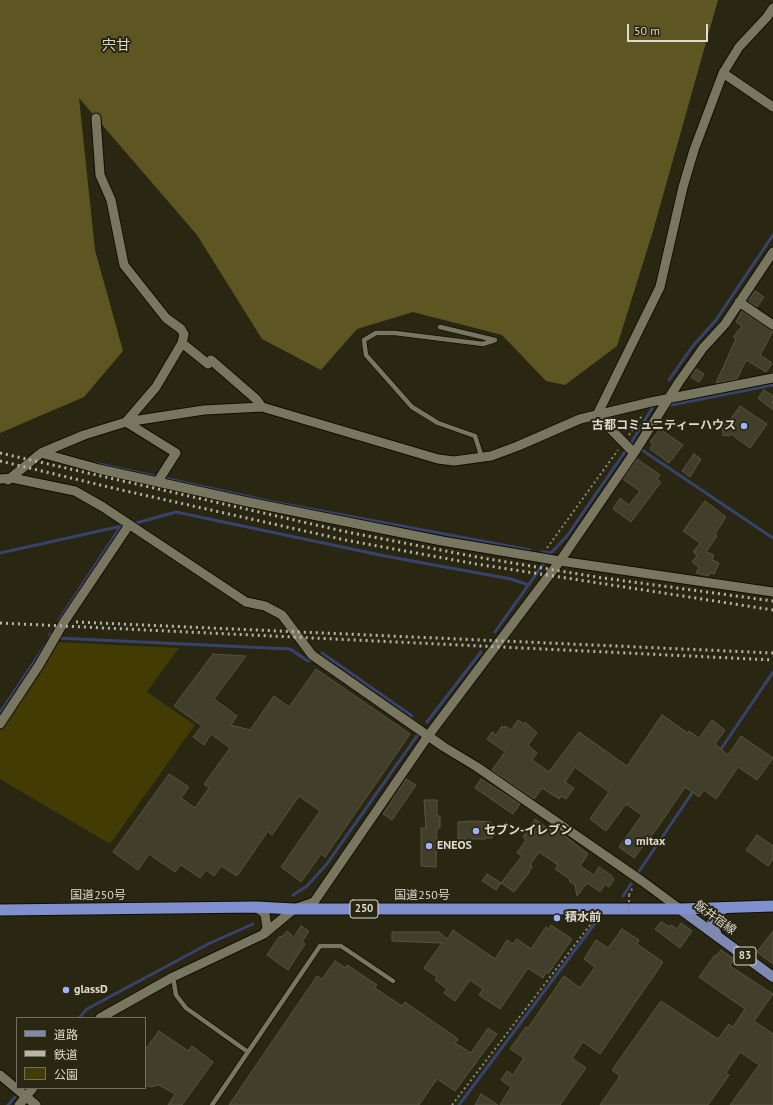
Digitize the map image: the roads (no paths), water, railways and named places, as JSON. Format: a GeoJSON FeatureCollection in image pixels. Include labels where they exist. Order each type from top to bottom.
{"type":"FeatureCollection","features":[{"type":"Feature","properties":{"kind":"highway","name":"国道250号"},"geometry":{"type":"LineString","coordinates":[[0,910],[256,907],[294,910],[592,908],[680,909],[773,906]]}},
{"type":"Feature","properties":{"kind":"main road"},"geometry":{"type":"LineString","coordinates":[[717,936],[712,920],[718,912],[728,907]]}},
{"type":"Feature","properties":{"kind":"main road","name":"飯井宿線"},"geometry":{"type":"LineString","coordinates":[[680,909],[773,977]]}},
{"type":"Feature","properties":{"kind":"street"},"geometry":{"type":"LineString","coordinates":[[597,415],[660,287],[683,187],[707,111],[723,73],[739,47],[767,17],[773,8]]}},
{"type":"Feature","properties":{"kind":"street"},"geometry":{"type":"LineString","coordinates":[[723,73],[773,107]]}},
{"type":"Feature","properties":{"kind":"street"},"geometry":{"type":"LineString","coordinates":[[96,118],[100,175],[111,200],[124,265],[166,318],[181,329],[184,334],[182,343],[156,387],[126,422]]}},
{"type":"Feature","properties":{"kind":"street"},"geometry":{"type":"LineString","coordinates":[[102,1017],[173,977],[264,934],[294,910],[314,902],[552,559],[630,450],[669,399],[699,354],[725,324],[773,252]]}},
{"type":"Feature","properties":{"kind":"street"},"geometry":{"type":"LineString","coordinates":[[739,302],[773,325]]}},
{"type":"Feature","properties":{"kind":"street"},"geometry":{"type":"LineString","coordinates":[[182,343],[208,364],[211,360],[256,399],[262,408]]}},
{"type":"Feature","properties":{"kind":"street"},"geometry":{"type":"LineString","coordinates":[[0,485],[12,478],[41,453],[84,435],[126,422],[204,410],[262,408],[438,459],[454,461],[482,458],[518,446],[571,422],[597,415],[773,378]]}},
{"type":"Feature","properties":{"kind":"street"},"geometry":{"type":"LineString","coordinates":[[597,415],[630,450]]}},
{"type":"Feature","properties":{"kind":"street"},"geometry":{"type":"LineString","coordinates":[[126,422],[176,453],[160,478]]}},
{"type":"Feature","properties":{"kind":"street"},"geometry":{"type":"LineString","coordinates":[[41,453],[99,469],[160,478],[248,502],[353,524],[552,559],[773,592]]}},
{"type":"Feature","properties":{"kind":"street"},"geometry":{"type":"LineString","coordinates":[[0,479],[12,478],[75,491],[103,507],[246,602],[265,606],[282,615],[312,655],[428,736],[630,872],[680,909]]}},
{"type":"Feature","properties":{"kind":"street"},"geometry":{"type":"LineString","coordinates":[[0,724],[54,638],[129,525]]}},
{"type":"Feature","properties":{"kind":"street"},"geometry":{"type":"LineString","coordinates":[[256,907],[265,914],[267,928],[264,934]]}},
{"type":"Feature","properties":{"kind":"street"},"geometry":{"type":"LineString","coordinates":[[0,1075],[16,1089]]}},
{"type":"Feature","properties":{"kind":"street"},"geometry":{"type":"LineString","coordinates":[[17,1089],[36,1105]]}},
{"type":"Feature","properties":{"kind":"street"},"geometry":{"type":"LineString","coordinates":[[20,1105],[32,1089]]}},
{"type":"Feature","properties":{"kind":"lane"},"geometry":{"type":"LineString","coordinates":[[440,327],[495,340],[483,344],[395,333],[376,333],[364,340],[366,355],[412,407],[438,423],[475,436],[482,458]]}},
{"type":"Feature","properties":{"kind":"lane"},"geometry":{"type":"LineString","coordinates":[[212,1105],[320,946],[341,946],[393,980]]}},
{"type":"Feature","properties":{"kind":"lane"},"geometry":{"type":"LineString","coordinates":[[173,977],[176,995],[186,1008],[248,1052]]}},
{"type":"Feature","properties":{"kind":"waterway"},"geometry":{"type":"LineString","coordinates":[[669,380],[692,347],[716,320],[773,235]]}},
{"type":"Feature","properties":{"kind":"waterway"},"geometry":{"type":"LineString","coordinates":[[671,405],[773,385]]}},
{"type":"Feature","properties":{"kind":"waterway"},"geometry":{"type":"LineString","coordinates":[[495,632],[551,553],[567,536],[631,443],[654,405]]}},
{"type":"Feature","properties":{"kind":"waterway"},"geometry":{"type":"LineString","coordinates":[[642,450],[773,538]]}},
{"type":"Feature","properties":{"kind":"waterway"},"geometry":{"type":"LineString","coordinates":[[95,463],[273,502],[530,550]]}},
{"type":"Feature","properties":{"kind":"waterway"},"geometry":{"type":"LineString","coordinates":[[136,523],[176,512],[385,556],[511,579],[529,585]]}},
{"type":"Feature","properties":{"kind":"waterway"},"geometry":{"type":"LineString","coordinates":[[59,620],[121,526]]}},
{"type":"Feature","properties":{"kind":"waterway"},"geometry":{"type":"LineString","coordinates":[[0,553],[122,526]]}},
{"type":"Feature","properties":{"kind":"waterway"},"geometry":{"type":"LineString","coordinates":[[542,552],[551,553]]}},
{"type":"Feature","properties":{"kind":"waterway"},"geometry":{"type":"LineString","coordinates":[[0,713],[50,638],[50,634]]}},
{"type":"Feature","properties":{"kind":"waterway"},"geometry":{"type":"LineString","coordinates":[[57,638],[290,649],[308,661],[312,660]]}},
{"type":"Feature","properties":{"kind":"waterway"},"geometry":{"type":"LineString","coordinates":[[427,722],[481,652]]}},
{"type":"Feature","properties":{"kind":"waterway"},"geometry":{"type":"LineString","coordinates":[[322,653],[412,716]]}},
{"type":"Feature","properties":{"kind":"waterway"},"geometry":{"type":"LineString","coordinates":[[719,752],[773,672]]}},
{"type":"Feature","properties":{"kind":"waterway"},"geometry":{"type":"LineString","coordinates":[[293,895],[307,886],[326,865],[417,736]]}},
{"type":"Feature","properties":{"kind":"waterway"},"geometry":{"type":"LineString","coordinates":[[638,873],[694,790]]}},
{"type":"Feature","properties":{"kind":"waterway"},"geometry":{"type":"LineString","coordinates":[[623,896],[631,884]]}},
{"type":"Feature","properties":{"kind":"waterway"},"geometry":{"type":"LineString","coordinates":[[459,1105],[596,922]]}},
{"type":"Feature","properties":{"kind":"waterway"},"geometry":{"type":"LineString","coordinates":[[80,1017],[87,1009],[208,944],[253,924]]}},
{"type":"Feature","properties":{"kind":"waterway"},"geometry":{"type":"LineString","coordinates":[[8,1105],[15,1097]]}},
{"type":"Feature","properties":{"kind":"railway"},"geometry":{"type":"LineString","coordinates":[[0,453],[347,532],[477,557],[596,577],[773,601]]}},
{"type":"Feature","properties":{"kind":"railway"},"geometry":{"type":"LineString","coordinates":[[0,461],[345,540],[476,564],[773,610]]}},
{"type":"Feature","properties":{"kind":"railway"},"geometry":{"type":"LineString","coordinates":[[76,622],[773,653]]}},
{"type":"Feature","properties":{"kind":"railway"},"geometry":{"type":"LineString","coordinates":[[0,623],[773,660]]}},
{"type":"Feature","properties":{"kind":"place","name":"古都コミュニティーハウス"},"geometry":{"type":"Point","coordinates":[744,426]}},
{"type":"Feature","properties":{"kind":"place","name":"セブン-イレブン"},"geometry":{"type":"Point","coordinates":[476,831]}},
{"type":"Feature","properties":{"kind":"place","name":"mitax"},"geometry":{"type":"Point","coordinates":[628,842]}},
{"type":"Feature","properties":{"kind":"place","name":"ENEOS"},"geometry":{"type":"Point","coordinates":[429,846]}},
{"type":"Feature","properties":{"kind":"place","name":"積水前"},"geometry":{"type":"Point","coordinates":[557,918]}},
{"type":"Feature","properties":{"kind":"place","name":"glassD"},"geometry":{"type":"Point","coordinates":[66,990]}},
{"type":"Feature","properties":{"kind":"district","name":"宍甘"},"geometry":{"type":"Point","coordinates":[116,46]}}]}
